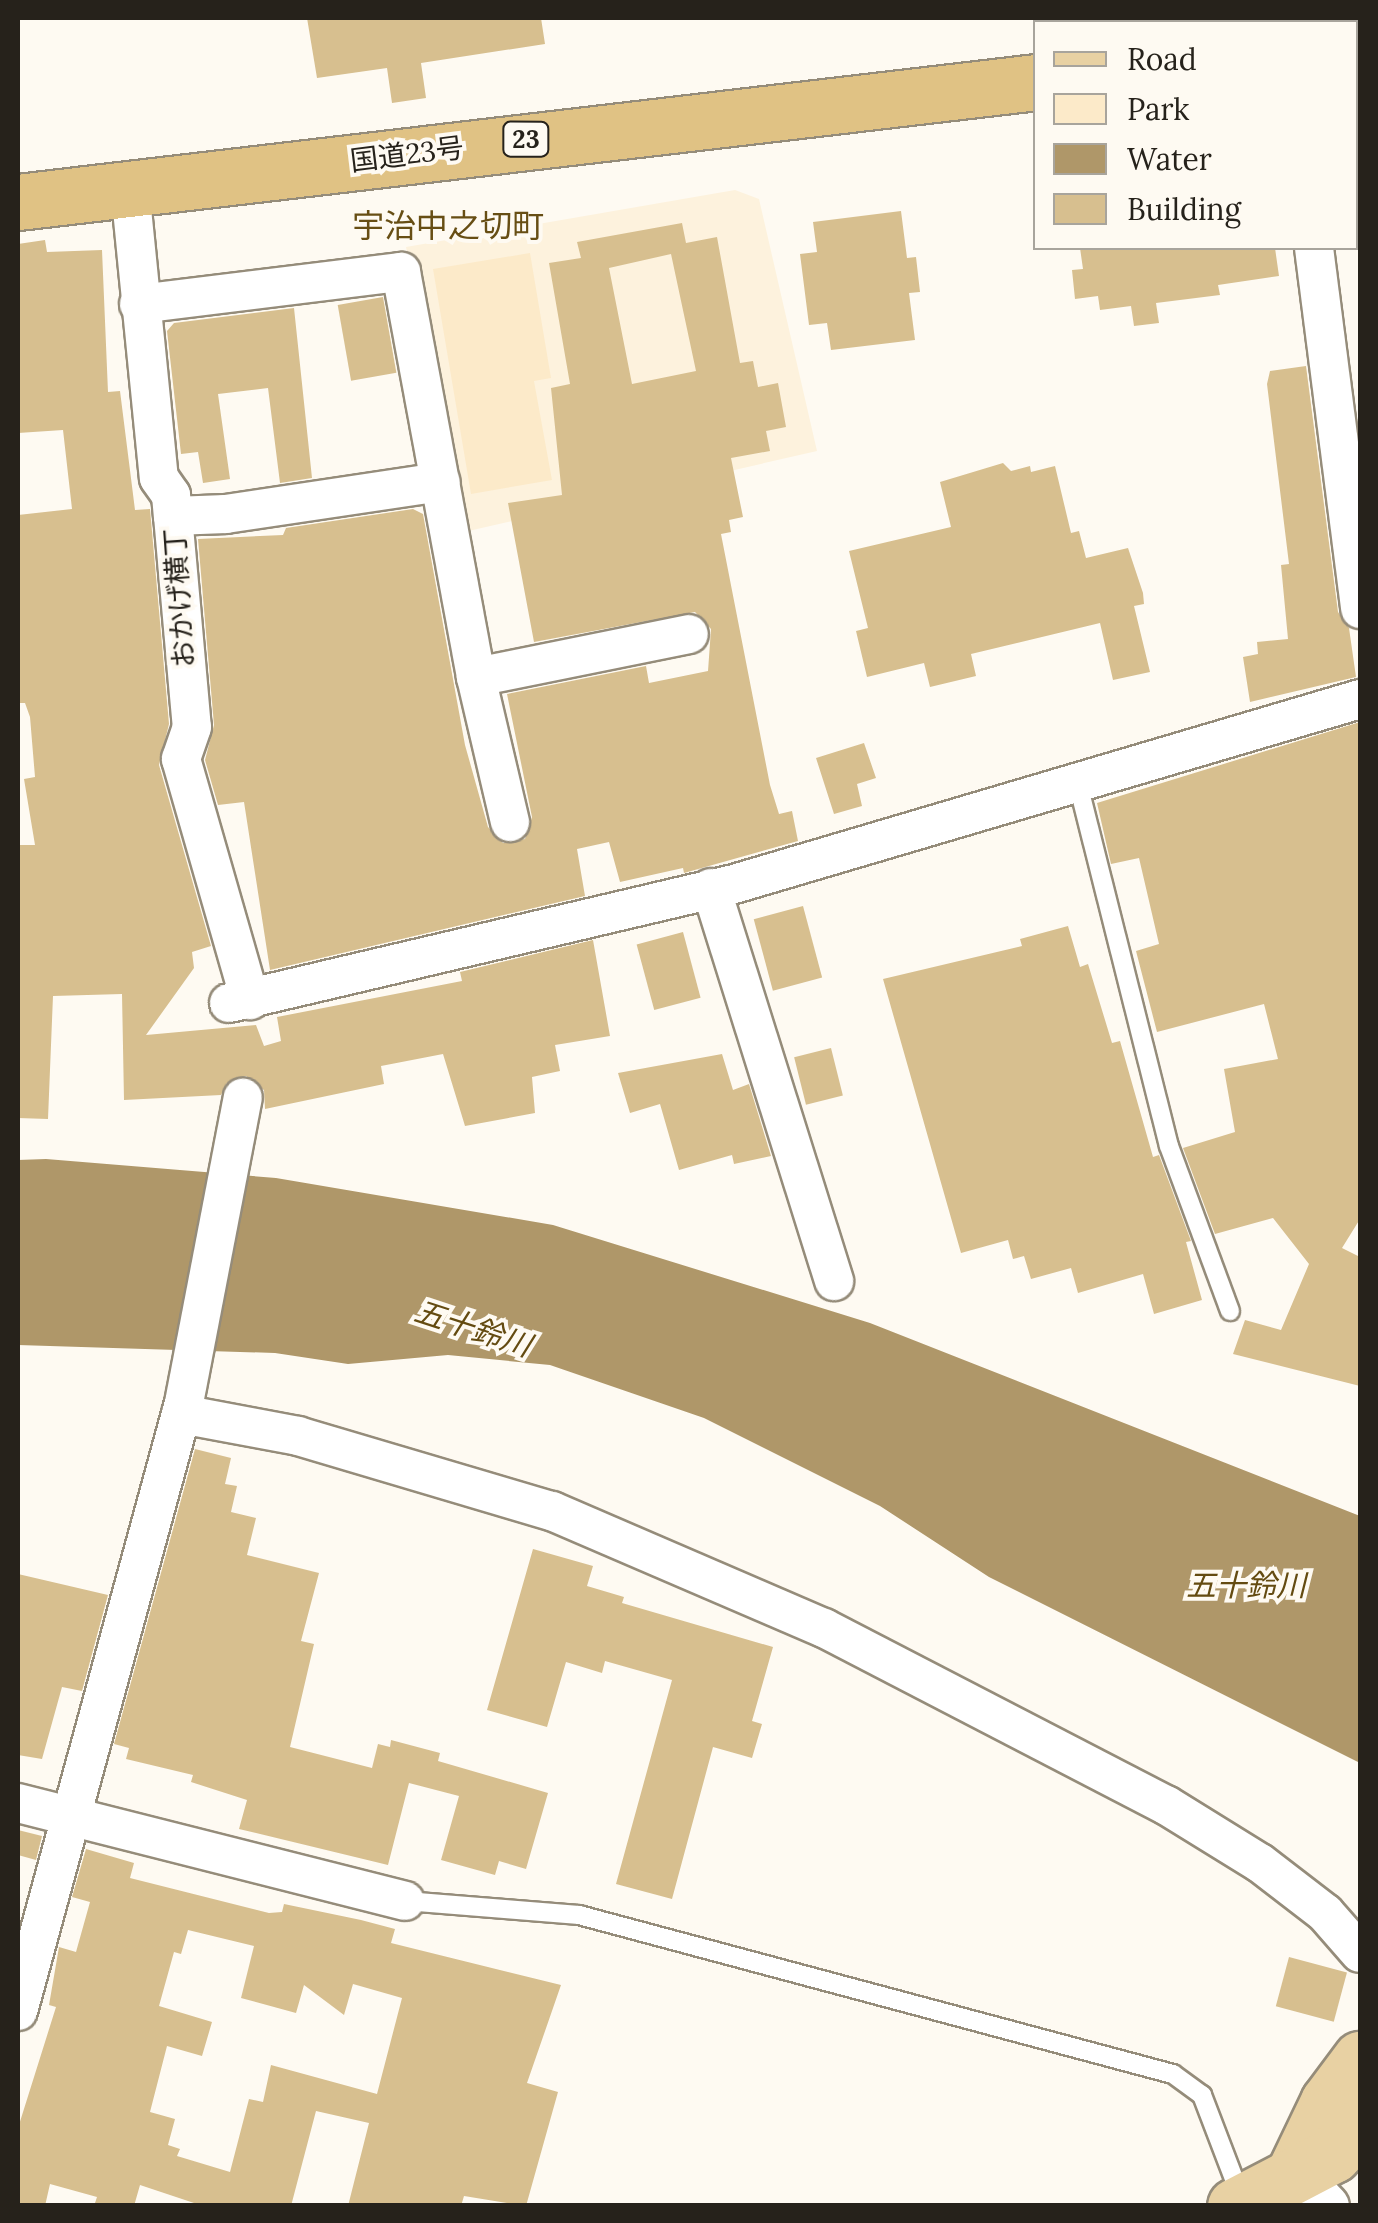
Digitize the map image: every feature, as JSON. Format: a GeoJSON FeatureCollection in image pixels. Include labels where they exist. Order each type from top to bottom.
{"type":"FeatureCollection","features":[{"type":"Feature","properties":{"kind":"highway","name":"国道23号"},"geometry":{"type":"LineString","coordinates":[[18,202],[1033,82]]}},
{"type":"Feature","properties":{"kind":"main road"},"geometry":{"type":"LineString","coordinates":[[1278,2198],[1328,2102],[1360,2059]]}},
{"type":"Feature","properties":{"kind":"main road"},"geometry":{"type":"LineString","coordinates":[[1278,2198],[1334,2155],[1360,2126]]}},
{"type":"Feature","properties":{"kind":"street","name":"おかげ横丁"},"geometry":{"type":"LineString","coordinates":[[130,189],[159,478],[171,494],[192,728],[182,759],[240,1001],[712,888]]}},
{"type":"Feature","properties":{"kind":"street"},"geometry":{"type":"LineString","coordinates":[[1314,250],[1360,609]]}},
{"type":"Feature","properties":{"kind":"street"},"geometry":{"type":"LineString","coordinates":[[139,304],[401,272],[476,677],[510,822]]}},
{"type":"Feature","properties":{"kind":"street"},"geometry":{"type":"LineString","coordinates":[[173,516],[226,514],[441,482]]}},
{"type":"Feature","properties":{"kind":"street"},"geometry":{"type":"LineString","coordinates":[[476,677],[689,634]]}},
{"type":"Feature","properties":{"kind":"street"},"geometry":{"type":"LineString","coordinates":[[834,1281],[712,888],[1360,700]]}},
{"type":"Feature","properties":{"kind":"street"},"geometry":{"type":"LineString","coordinates":[[18,2011],[182,1408],[243,1098]]}},
{"type":"Feature","properties":{"kind":"street"},"geometry":{"type":"LineString","coordinates":[[182,1408],[298,1436],[552,1511],[824,1628],[1166,1805],[1273,1873],[1325,1913],[1360,1953]]}},
{"type":"Feature","properties":{"kind":"street"},"geometry":{"type":"LineString","coordinates":[[18,1803],[405,1901]]}},
{"type":"Feature","properties":{"kind":"lane"},"geometry":{"type":"LineString","coordinates":[[1078,784],[1168,1146],[1230,1311]]}},
{"type":"Feature","properties":{"kind":"lane"},"geometry":{"type":"LineString","coordinates":[[405,1901],[579,1915],[1173,2074],[1202,2095],[1278,2198]]}},
{"type":"Feature","properties":{"kind":"shaded area"},"geometry":{"type":"Polygon","coordinates":[[[735,190],[759,199],[817,451],[464,532],[406,247],[735,190]]]}},
{"type":"Feature","properties":{"kind":"green space"},"geometry":{"type":"Polygon","coordinates":[[[530,253],[551,378],[534,381],[552,480],[471,494],[433,269],[530,253]]]}},
{"type":"Feature","properties":{"kind":"water","name":"五十鈴川"},"geometry":{"type":"Polygon","coordinates":[[[18,1160],[276,1178],[553,1225],[870,1323],[1360,1516],[1360,1763],[989,1577],[880,1506],[704,1418],[550,1365],[448,1355],[348,1364],[275,1353],[18,1345],[18,1160]]]}},
{"type":"Feature","properties":{"kind":"building"},"geometry":{"type":"Polygon","coordinates":[[[307,18],[541,18],[545,44],[421,63],[426,98],[392,103],[387,68],[317,78],[307,18]]]}},
{"type":"Feature","properties":{"kind":"building"},"geometry":{"type":"Polygon","coordinates":[[[901,211],[907,258],[916,257],[920,292],[909,293],[915,340],[831,350],[827,323],[809,325],[800,254],[817,252],[813,222],[901,211]]]}},
{"type":"Feature","properties":{"kind":"building"},"geometry":{"type":"Polygon","coordinates":[[[682,223],[686,243],[717,237],[740,363],[753,361],[758,387],[778,383],[786,427],[766,431],[770,451],[731,458],[743,517],[729,520],[731,532],[721,534],[770,785],[779,814],[792,811],[798,841],[684,873],[683,868],[620,882],[609,842],[577,849],[585,896],[270,970],[244,802],[218,805],[205,760],[214,725],[198,539],[283,535],[286,528],[413,509],[423,514],[465,745],[488,827],[503,843],[525,839],[532,817],[507,694],[646,666],[649,683],[708,671],[711,629],[695,612],[534,642],[508,503],[562,495],[551,388],[570,384],[549,263],[581,258],[577,242],[682,223]],[[671,254],[609,268],[632,384],[696,371],[671,254]]]}},
{"type":"Feature","properties":{"kind":"building"},"geometry":{"type":"Polygon","coordinates":[[[45,240],[47,252],[102,250],[108,392],[120,391],[135,510],[150,509],[169,724],[159,765],[211,946],[192,952],[194,968],[146,1035],[256,1025],[264,1046],[281,1041],[277,1017],[462,981],[460,972],[593,940],[610,1036],[555,1045],[560,1071],[532,1077],[535,1113],[465,1126],[443,1054],[381,1066],[384,1084],[265,1109],[264,1090],[246,1076],[227,1083],[221,1095],[124,1100],[122,994],[53,996],[48,1119],[18,1118],[18,845],[35,845],[24,779],[35,777],[30,717],[25,703],[18,703],[18,515],[72,509],[63,430],[18,433],[18,244],[45,240]]]}},
{"type":"Feature","properties":{"kind":"building"},"geometry":{"type":"Polygon","coordinates":[[[1080,250],[1275,250],[1279,276],[1218,285],[1220,295],[1156,303],[1159,323],[1134,326],[1131,306],[1100,310],[1098,296],[1075,299],[1072,270],[1083,269],[1080,250]]]}},
{"type":"Feature","properties":{"kind":"building"},"geometry":{"type":"Polygon","coordinates":[[[383,297],[396,373],[351,381],[338,305],[383,297]]]}},
{"type":"Feature","properties":{"kind":"building"},"geometry":{"type":"Polygon","coordinates":[[[294,308],[312,478],[280,483],[268,388],[218,394],[230,479],[203,483],[198,452],[181,454],[167,331],[174,323],[294,308]]]}},
{"type":"Feature","properties":{"kind":"building"},"geometry":{"type":"Polygon","coordinates":[[[1306,366],[1338,612],[1349,628],[1356,677],[1250,702],[1243,657],[1258,654],[1257,642],[1288,639],[1281,565],[1289,564],[1267,384],[1270,371],[1306,366]]]}},
{"type":"Feature","properties":{"kind":"building"},"geometry":{"type":"Polygon","coordinates":[[[1003,463],[1011,471],[1030,466],[1031,472],[1055,466],[1071,533],[1079,531],[1086,558],[1128,548],[1143,593],[1144,604],[1134,606],[1150,672],[1113,680],[1100,623],[971,654],[976,676],[930,687],[924,663],[867,677],[856,631],[868,628],[849,551],[951,527],[940,482],[1003,463]]]}},
{"type":"Feature","properties":{"kind":"building"},"geometry":{"type":"Polygon","coordinates":[[[1360,722],[1360,1219],[1342,1248],[1360,1257],[1360,1386],[1233,1354],[1245,1320],[1281,1330],[1309,1264],[1273,1218],[1215,1234],[1183,1148],[1235,1132],[1224,1069],[1278,1059],[1264,1004],[1157,1032],[1136,951],[1159,944],[1139,858],[1111,864],[1097,803],[1360,722]]]}},
{"type":"Feature","properties":{"kind":"building"},"geometry":{"type":"Polygon","coordinates":[[[864,743],[876,778],[857,784],[862,806],[834,814],[816,758],[864,743]]]}},
{"type":"Feature","properties":{"kind":"building"},"geometry":{"type":"Polygon","coordinates":[[[803,906],[822,977],[773,991],[754,919],[803,906]]]}},
{"type":"Feature","properties":{"kind":"building"},"geometry":{"type":"Polygon","coordinates":[[[1068,926],[1080,967],[1088,964],[1112,1043],[1120,1041],[1153,1157],[1159,1155],[1191,1241],[1186,1242],[1202,1300],[1154,1314],[1143,1274],[1078,1293],[1071,1268],[1031,1279],[1024,1256],[1013,1259],[1008,1240],[961,1253],[883,979],[1022,946],[1020,939],[1068,926]]]}},
{"type":"Feature","properties":{"kind":"building"},"geometry":{"type":"Polygon","coordinates":[[[683,932],[701,998],[654,1010],[637,944],[683,932]]]}},
{"type":"Feature","properties":{"kind":"building"},"geometry":{"type":"Polygon","coordinates":[[[831,1048],[843,1096],[806,1105],[794,1057],[831,1048]]]}},
{"type":"Feature","properties":{"kind":"building"},"geometry":{"type":"Polygon","coordinates":[[[722,1054],[733,1090],[749,1084],[771,1156],[734,1164],[732,1155],[679,1170],[660,1104],[630,1113],[618,1073],[722,1054]]]}},
{"type":"Feature","properties":{"kind":"building"},"geometry":{"type":"Polygon","coordinates":[[[195,1449],[231,1458],[225,1484],[237,1486],[231,1512],[256,1518],[247,1555],[319,1573],[301,1641],[314,1644],[290,1747],[372,1768],[378,1744],[390,1747],[391,1740],[440,1753],[438,1761],[548,1793],[526,1869],[499,1861],[495,1875],[441,1860],[459,1796],[409,1783],[388,1865],[239,1829],[247,1800],[191,1782],[193,1775],[126,1759],[129,1748],[114,1744],[195,1449]]]}},
{"type":"Feature","properties":{"kind":"building"},"geometry":{"type":"Polygon","coordinates":[[[533,1549],[593,1566],[587,1586],[624,1597],[622,1603],[773,1647],[752,1721],[762,1724],[752,1758],[713,1747],[672,1899],[616,1884],[672,1680],[605,1661],[602,1673],[566,1662],[547,1727],[487,1710],[533,1549]]]}},
{"type":"Feature","properties":{"kind":"building"},"geometry":{"type":"Polygon","coordinates":[[[18,1574],[108,1595],[82,1691],[62,1687],[42,1759],[18,1755],[18,1574]]]}},
{"type":"Feature","properties":{"kind":"building"},"geometry":{"type":"Polygon","coordinates":[[[18,1830],[42,1836],[36,1860],[18,1855],[18,1830]]]}},
{"type":"Feature","properties":{"kind":"building"},"geometry":{"type":"Polygon","coordinates":[[[86,1849],[134,1863],[130,1878],[269,1913],[282,1912],[284,1904],[361,1920],[395,1929],[391,1943],[561,1985],[527,2083],[558,2092],[526,2206],[464,2196],[461,2206],[348,2206],[369,2123],[316,2111],[291,2206],[203,2206],[140,2185],[134,2206],[94,2206],[97,2197],[50,2184],[45,2206],[18,2206],[18,2128],[56,2007],[49,2005],[59,1947],[76,1952],[90,1902],[72,1897],[86,1849]],[[188,1930],[181,1954],[174,1952],[159,2006],[212,2022],[202,2056],[167,2046],[150,2112],[175,2119],[168,2145],[180,2149],[177,2156],[230,2172],[249,2099],[263,2102],[271,2065],[377,2094],[402,1998],[353,1984],[344,2015],[304,1985],[296,2013],[241,1998],[254,1946],[188,1930]]]}},
{"type":"Feature","properties":{"kind":"building"},"geometry":{"type":"Polygon","coordinates":[[[1289,1957],[1347,1973],[1334,2022],[1276,2006],[1289,1957]]]}},
{"type":"Feature","properties":{"kind":"district","name":"宇治中之切町"},"geometry":{"type":"Point","coordinates":[448,226]}}]}
